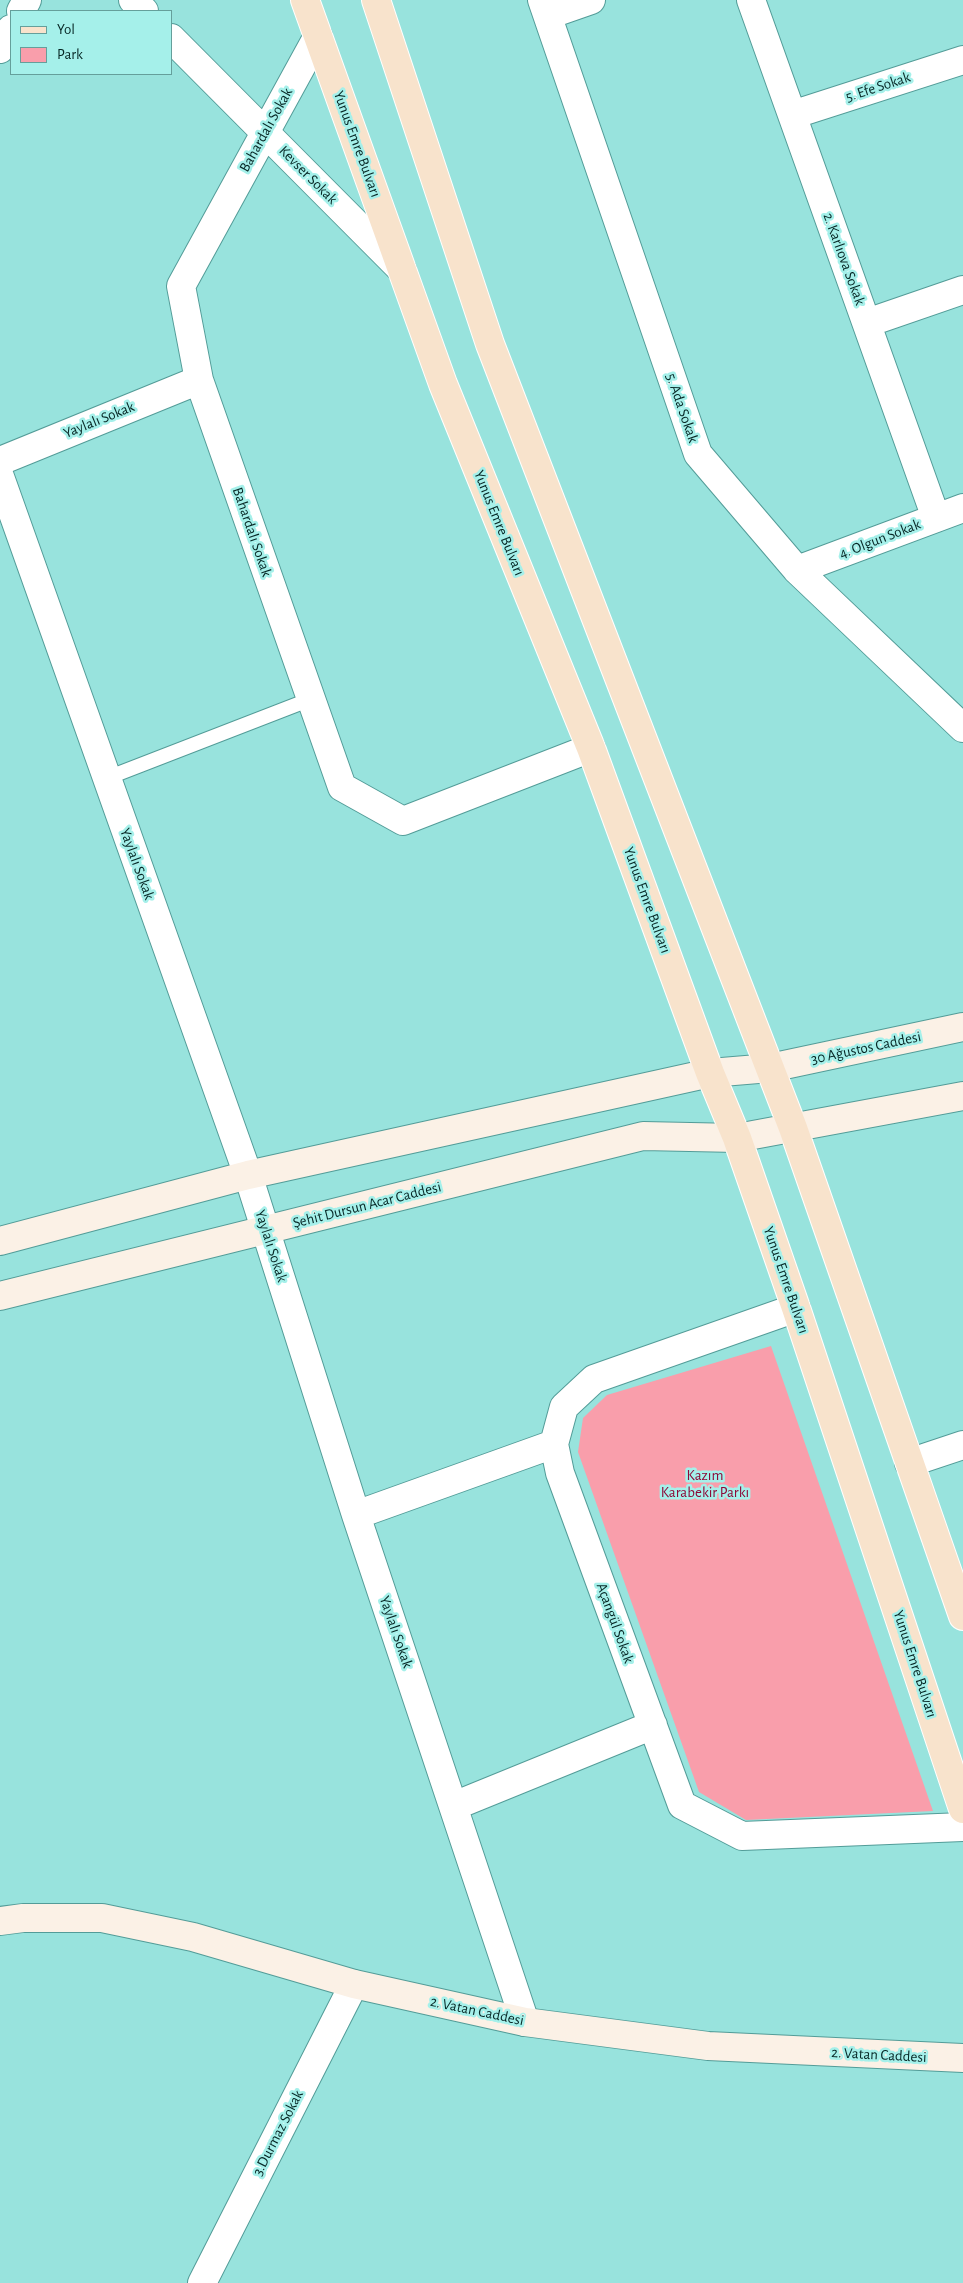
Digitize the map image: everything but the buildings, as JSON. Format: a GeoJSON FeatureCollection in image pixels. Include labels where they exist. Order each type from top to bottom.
{"type":"FeatureCollection","features":[{"type":"Feature","properties":{"kind":"main road","name":"Yunus Emre Bulvarı"},"geometry":{"type":"LineString","coordinates":[[305,0],[443,384],[592,748],[710,1073],[737,1138],[796,1308],[963,1809]]}},
{"type":"Feature","properties":{"kind":"main road"},"geometry":{"type":"LineString","coordinates":[[376,0],[490,344],[793,1128],[963,1616]]}},
{"type":"Feature","properties":{"kind":"main road","name":"30 Ağustos Caddesi"},"geometry":{"type":"LineString","coordinates":[[710,1073],[770,1068],[963,1027]]}},
{"type":"Feature","properties":{"kind":"main road"},"geometry":{"type":"LineString","coordinates":[[0,1241],[248,1175],[710,1073]]}},
{"type":"Feature","properties":{"kind":"main road"},"geometry":{"type":"LineString","coordinates":[[793,1128],[963,1096]]}},
{"type":"Feature","properties":{"kind":"main road","name":"Şehit Dursun Acar Caddesi"},"geometry":{"type":"LineString","coordinates":[[0,1296],[643,1136],[737,1138],[793,1128]]}},
{"type":"Feature","properties":{"kind":"main road","name":"2. Vatan Caddesi"},"geometry":{"type":"LineString","coordinates":[[0,1921],[23,1918],[102,1918],[193,1936],[354,1984],[525,2022],[708,2046],[963,2058]]}},
{"type":"Feature","properties":{"kind":"street"},"geometry":{"type":"LineString","coordinates":[[133,0],[143,10]]}},
{"type":"Feature","properties":{"kind":"street"},"geometry":{"type":"LineString","coordinates":[[545,8],[591,0]]}},
{"type":"Feature","properties":{"kind":"street","name":"2. Karlıova Sokak"},"geometry":{"type":"LineString","coordinates":[[751,0],[936,518]]}},
{"type":"Feature","properties":{"kind":"street","name":"5. Ada Sokak"},"geometry":{"type":"LineString","coordinates":[[545,8],[698,454],[797,570],[963,728]]}},
{"type":"Feature","properties":{"kind":"street"},"geometry":{"type":"LineString","coordinates":[[0,50],[10,31]]}},
{"type":"Feature","properties":{"kind":"street","name":"Bahardalı Sokak"},"geometry":{"type":"LineString","coordinates":[[318,36],[181,286],[199,380],[342,787],[403,821],[592,748]]}},
{"type":"Feature","properties":{"kind":"street","name":"Kevser Sokak"},"geometry":{"type":"LineString","coordinates":[[172,39],[402,270]]}},
{"type":"Feature","properties":{"kind":"street","name":"5. Efe Sokak"},"geometry":{"type":"LineString","coordinates":[[792,115],[963,60]]}},
{"type":"Feature","properties":{"kind":"street"},"geometry":{"type":"LineString","coordinates":[[867,323],[963,290]]}},
{"type":"Feature","properties":{"kind":"street","name":"Yaylalı Sokak"},"geometry":{"type":"LineString","coordinates":[[0,460],[199,380]]}},
{"type":"Feature","properties":{"kind":"street","name":"Yaylalı Sokak"},"geometry":{"type":"LineString","coordinates":[[0,477],[248,1175],[356,1515],[525,2022]]}},
{"type":"Feature","properties":{"kind":"street","name":"4. Olgun Sokak"},"geometry":{"type":"LineString","coordinates":[[797,570],[963,508]]}},
{"type":"Feature","properties":{"kind":"street","name":"Açangül Sokak"},"geometry":{"type":"LineString","coordinates":[[796,1308],[594,1379],[564,1407],[554,1444],[560,1473],[682,1805],[742,1836],[963,1827]]}},
{"type":"Feature","properties":{"kind":"street"},"geometry":{"type":"LineString","coordinates":[[356,1515],[554,1444]]}},
{"type":"Feature","properties":{"kind":"street"},"geometry":{"type":"LineString","coordinates":[[909,1463],[963,1445]]}},
{"type":"Feature","properties":{"kind":"street"},"geometry":{"type":"LineString","coordinates":[[454,1806],[652,1725]]}},
{"type":"Feature","properties":{"kind":"street","name":"3.Durmaz Sokak"},"geometry":{"type":"LineString","coordinates":[[202,2283],[354,1984]]}},
{"type":"Feature","properties":{"kind":"lane"},"geometry":{"type":"LineString","coordinates":[[107,778],[311,698]]}},
{"type":"Feature","properties":{"kind":"green space","name":"Kazım Karabekir Parkı"},"geometry":{"type":"Polygon","coordinates":[[[771,1346],[933,1811],[746,1820],[699,1792],[578,1452],[583,1418],[607,1395],[771,1346]]]}}]}
